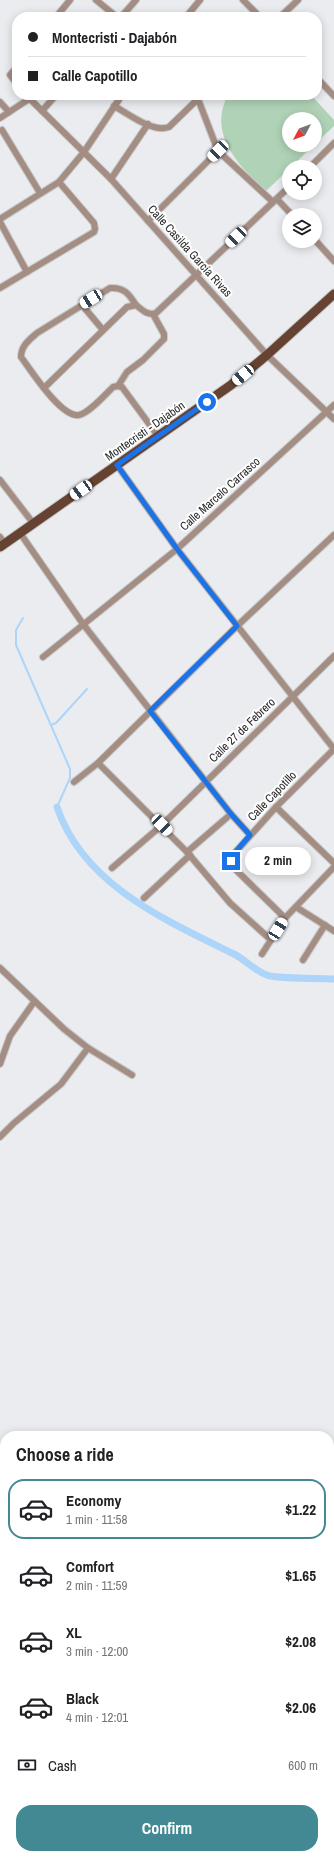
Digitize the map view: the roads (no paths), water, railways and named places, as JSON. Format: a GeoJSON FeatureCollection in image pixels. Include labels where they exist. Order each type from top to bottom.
{"type":"FeatureCollection","features":[{"type":"Feature","properties":{"kind":"main road","name":"Montecristi - Dajabón"},"geometry":{"type":"LineString","coordinates":[[2,543],[20,533],[231,385],[267,355],[334,294]]}},
{"type":"Feature","properties":{"kind":"street"},"geometry":{"type":"LineString","coordinates":[[60,12],[70,0]]}},
{"type":"Feature","properties":{"kind":"street"},"geometry":{"type":"LineString","coordinates":[[96,0],[111,12]]}},
{"type":"Feature","properties":{"kind":"street"},"geometry":{"type":"LineString","coordinates":[[125,12],[136,0]]}},
{"type":"Feature","properties":{"kind":"street"},"geometry":{"type":"LineString","coordinates":[[190,12],[200,0]]}},
{"type":"Feature","properties":{"kind":"street"},"geometry":{"type":"LineString","coordinates":[[243,0],[255,12]]}},
{"type":"Feature","properties":{"kind":"street"},"geometry":{"type":"LineString","coordinates":[[285,12],[298,0]]}},
{"type":"Feature","properties":{"kind":"street"},"geometry":{"type":"LineString","coordinates":[[322,83],[334,96]]}},
{"type":"Feature","properties":{"kind":"street"},"geometry":{"type":"LineString","coordinates":[[0,118],[24,100]]}},
{"type":"Feature","properties":{"kind":"street","name":"Calle Casilda García Rivas"},"geometry":{"type":"LineString","coordinates":[[31,100],[111,179],[267,355],[334,419]]}},
{"type":"Feature","properties":{"kind":"street"},"geometry":{"type":"LineString","coordinates":[[42,111],[52,100]]}},
{"type":"Feature","properties":{"kind":"street"},"geometry":{"type":"LineString","coordinates":[[0,219],[59,182],[84,152],[118,100]]}},
{"type":"Feature","properties":{"kind":"street"},"geometry":{"type":"LineString","coordinates":[[114,106],[148,124],[164,128],[169,127],[197,100]]}},
{"type":"Feature","properties":{"kind":"street"},"geometry":{"type":"LineString","coordinates":[[201,100],[218,151],[284,208]]}},
{"type":"Feature","properties":{"kind":"street"},"geometry":{"type":"LineString","coordinates":[[0,102],[9,112]]}},
{"type":"Feature","properties":{"kind":"street"},"geometry":{"type":"LineString","coordinates":[[111,179],[148,124]]}},
{"type":"Feature","properties":{"kind":"street"},"geometry":{"type":"LineString","coordinates":[[2,130],[40,193]]}},
{"type":"Feature","properties":{"kind":"street"},"geometry":{"type":"LineString","coordinates":[[317,160],[334,143]]}},
{"type":"Feature","properties":{"kind":"street"},"geometry":{"type":"LineString","coordinates":[[148,221],[218,151]]}},
{"type":"Feature","properties":{"kind":"street"},"geometry":{"type":"LineString","coordinates":[[0,288],[91,235],[95,229],[94,223],[59,182]]}},
{"type":"Feature","properties":{"kind":"street"},"geometry":{"type":"LineString","coordinates":[[153,314],[282,194]]}},
{"type":"Feature","properties":{"kind":"street"},"geometry":{"type":"LineString","coordinates":[[0,222],[27,272]]}},
{"type":"Feature","properties":{"kind":"street"},"geometry":{"type":"LineString","coordinates":[[322,248],[334,261]]}},
{"type":"Feature","properties":{"kind":"street"},"geometry":{"type":"LineString","coordinates":[[153,314],[147,313],[136,305],[130,295],[118,288],[110,288],[37,333],[26,342],[21,351],[21,357],[44,388],[71,414],[79,415],[86,412],[113,387],[118,386],[125,389],[158,436]]}},
{"type":"Feature","properties":{"kind":"street"},"geometry":{"type":"LineString","coordinates":[[82,305],[103,330]]}},
{"type":"Feature","properties":{"kind":"street"},"geometry":{"type":"LineString","coordinates":[[44,388],[127,307],[136,305]]}},
{"type":"Feature","properties":{"kind":"street"},"geometry":{"type":"LineString","coordinates":[[118,386],[127,372],[143,360],[164,339],[164,334],[153,314]]}},
{"type":"Feature","properties":{"kind":"street","name":"Calle Marcelo Carrasco"},"geometry":{"type":"LineString","coordinates":[[43,657],[177,549],[334,405]]}},
{"type":"Feature","properties":{"kind":"street"},"geometry":{"type":"LineString","coordinates":[[117,465],[177,549],[292,698],[334,749]]}},
{"type":"Feature","properties":{"kind":"street"},"geometry":{"type":"LineString","coordinates":[[0,480],[33,524]]}},
{"type":"Feature","properties":{"kind":"street"},"geometry":{"type":"LineString","coordinates":[[20,533],[83,624],[231,814],[250,835]]}},
{"type":"Feature","properties":{"kind":"street"},"geometry":{"type":"LineString","coordinates":[[74,782],[98,763],[237,626],[334,535]]}},
{"type":"Feature","properties":{"kind":"street","name":"Calle 27 de Febrero"},"geometry":{"type":"LineString","coordinates":[[112,868],[162,825],[205,781],[334,656]]}},
{"type":"Feature","properties":{"kind":"street","name":"Calle Capotillo"},"geometry":{"type":"LineString","coordinates":[[285,918],[234,868],[231,861],[232,856],[276,807],[334,749]]}},
{"type":"Feature","properties":{"kind":"street"},"geometry":{"type":"LineString","coordinates":[[98,763],[189,853],[230,903],[271,940]]}},
{"type":"Feature","properties":{"kind":"street"},"geometry":{"type":"LineString","coordinates":[[276,807],[334,864]]}},
{"type":"Feature","properties":{"kind":"street"},"geometry":{"type":"LineString","coordinates":[[144,898],[231,814]]}},
{"type":"Feature","properties":{"kind":"street"},"geometry":{"type":"LineString","coordinates":[[262,954],[285,918],[334,867]]}},
{"type":"Feature","properties":{"kind":"street"},"geometry":{"type":"LineString","coordinates":[[296,907],[334,931]]}},
{"type":"Feature","properties":{"kind":"street"},"geometry":{"type":"LineString","coordinates":[[303,960],[325,925]]}},
{"type":"Feature","properties":{"kind":"street"},"geometry":{"type":"LineString","coordinates":[[0,968],[64,1029],[88,1048],[132,1075]]}},
{"type":"Feature","properties":{"kind":"street"},"geometry":{"type":"LineString","coordinates":[[0,1064],[10,1036],[34,1002]]}},
{"type":"Feature","properties":{"kind":"street"},"geometry":{"type":"LineString","coordinates":[[0,1137],[14,1123],[61,1084],[88,1048]]}},
{"type":"Feature","properties":{"kind":"waterway"},"geometry":{"type":"LineString","coordinates":[[23,618],[16,630],[16,645],[70,769],[70,778],[57,807]]}},
{"type":"Feature","properties":{"kind":"waterway"},"geometry":{"type":"LineString","coordinates":[[51,725],[56,723],[87,689]]}},
{"type":"Feature","properties":{"kind":"waterway"},"geometry":{"type":"LineString","coordinates":[[57,807],[69,834],[86,858],[107,879],[155,914],[234,954],[256,970],[266,975],[286,978],[334,979]]}}]}
